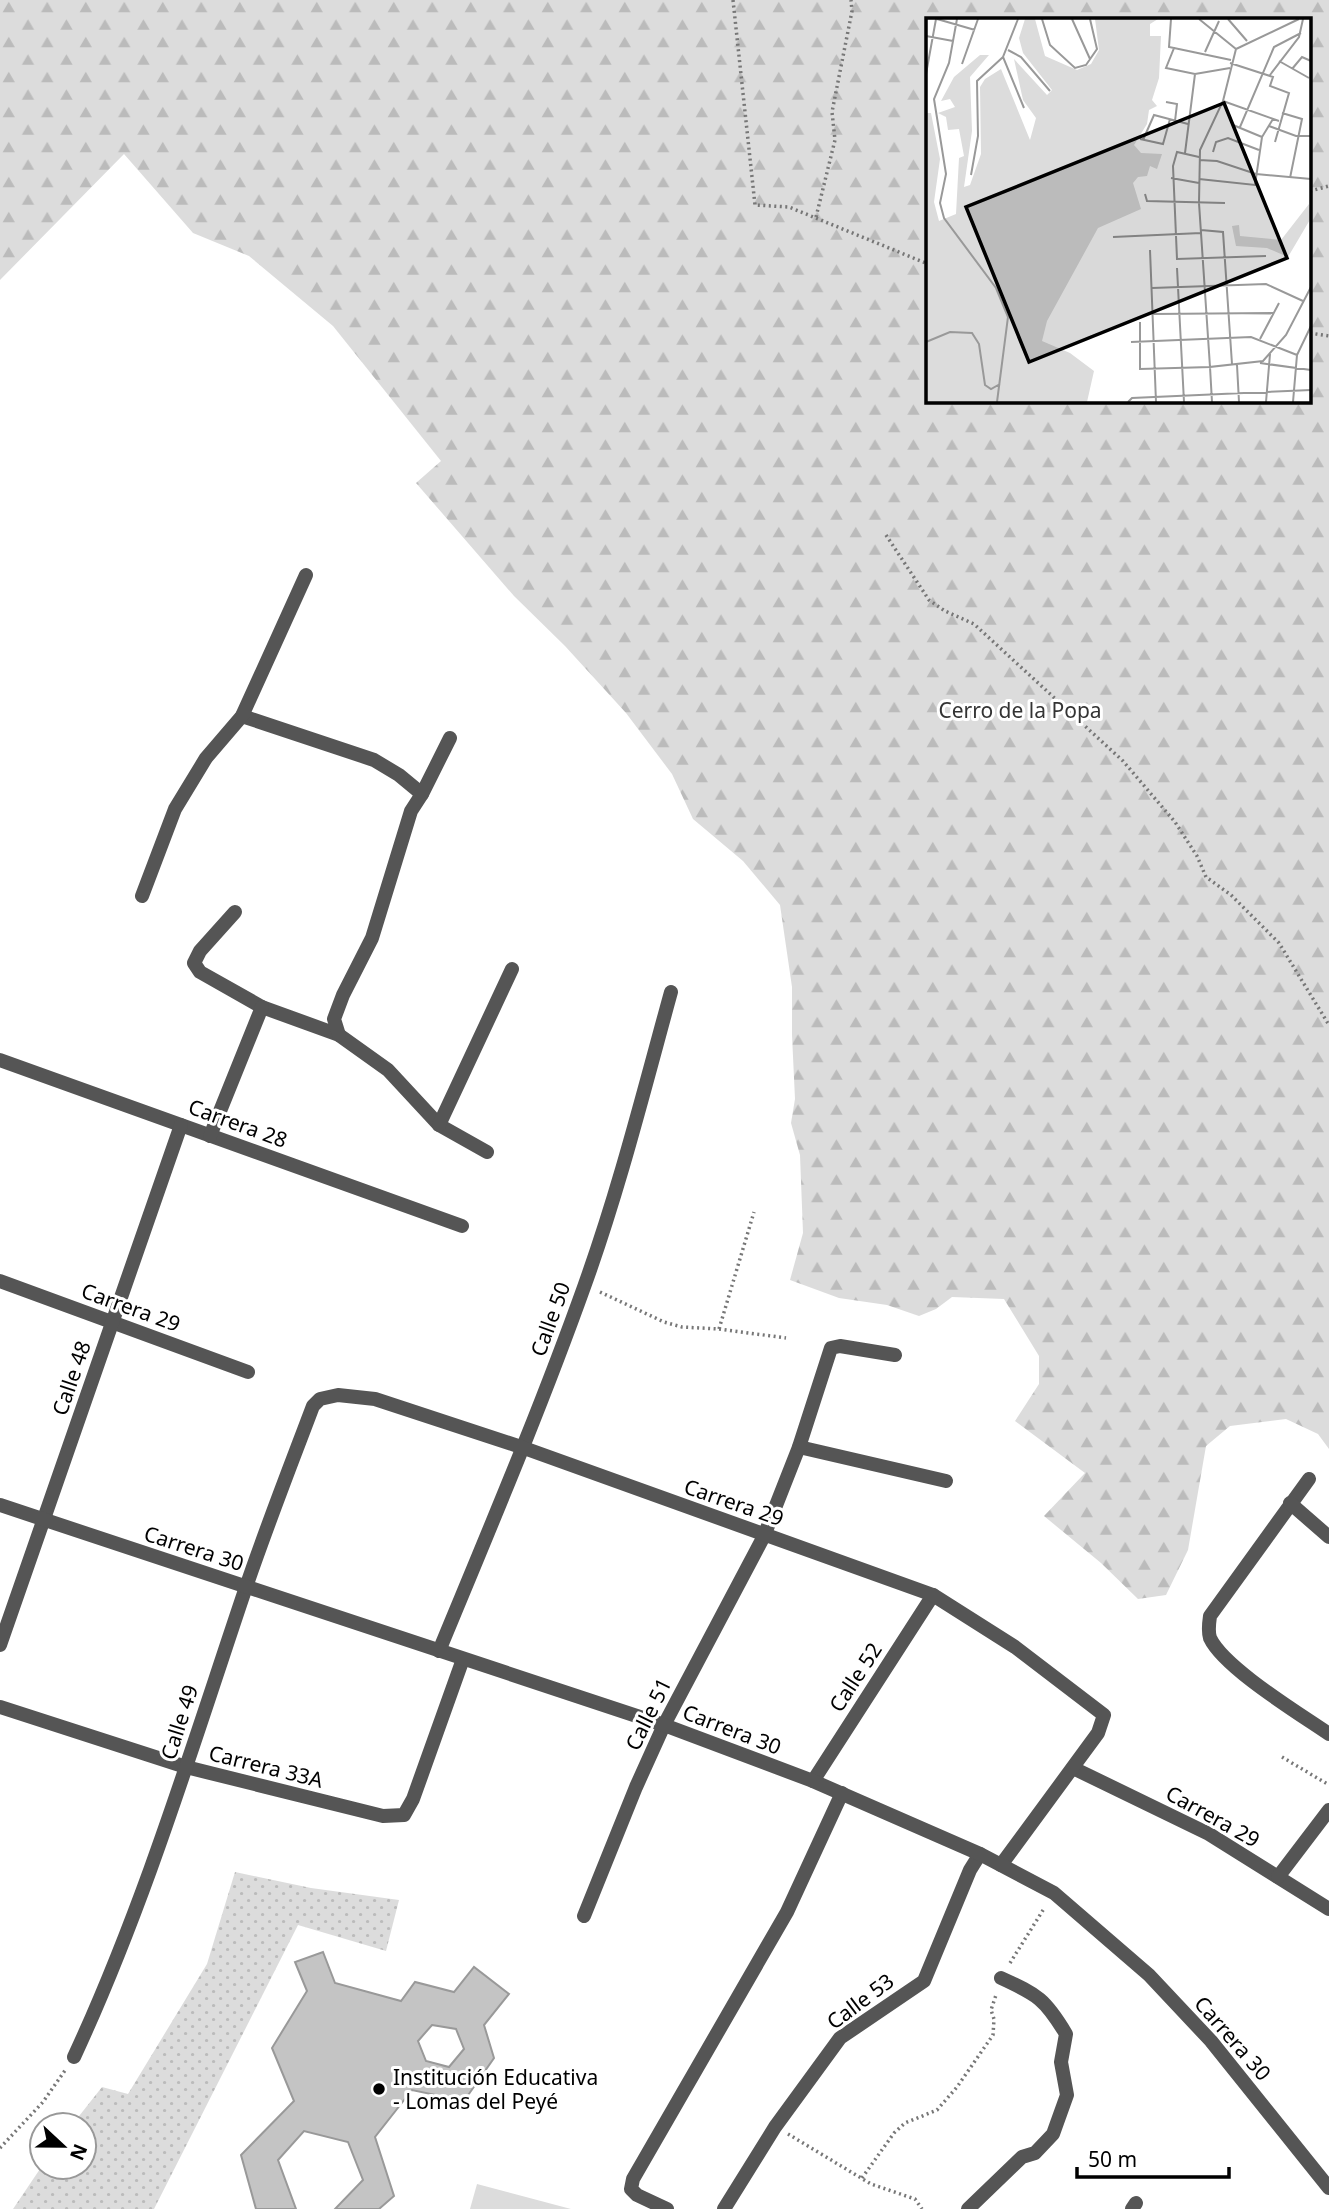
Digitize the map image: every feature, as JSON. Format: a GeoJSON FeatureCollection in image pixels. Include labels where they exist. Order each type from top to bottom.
{"type":"FeatureCollection","features":[{"type":"Feature","properties":{"kind":"street"},"geometry":{"type":"LineString","coordinates":[[142,896],[175,809],[206,758],[242,716],[306,575]]}},
{"type":"Feature","properties":{"kind":"street"},"geometry":{"type":"LineString","coordinates":[[242,716],[374,760],[400,775],[422,794]]}},
{"type":"Feature","properties":{"kind":"street"},"geometry":{"type":"LineString","coordinates":[[339,1035],[334,1019],[372,938],[411,811],[450,738]]}},
{"type":"Feature","properties":{"kind":"street"},"geometry":{"type":"LineString","coordinates":[[234,912],[200,951],[194,963],[200,972],[262,1007],[339,1035],[388,1070],[439,1125],[487,1152]]}},
{"type":"Feature","properties":{"kind":"street"},"geometry":{"type":"LineString","coordinates":[[439,1125],[512,969]]}},
{"type":"Feature","properties":{"kind":"street","name":"Calle 50"},"geometry":{"type":"LineString","coordinates":[[439,1651],[524,1448],[585,1285],[621,1172],[671,992]]}},
{"type":"Feature","properties":{"kind":"street"},"geometry":{"type":"LineString","coordinates":[[210,1136],[262,1007]]}},
{"type":"Feature","properties":{"kind":"street","name":"Carrera 28"},"geometry":{"type":"LineString","coordinates":[[0,1060],[462,1226]]}},
{"type":"Feature","properties":{"kind":"street","name":"Calle 48"},"geometry":{"type":"LineString","coordinates":[[0,1645],[181,1125]]}},
{"type":"Feature","properties":{"kind":"street","name":"Carrera 29"},"geometry":{"type":"LineString","coordinates":[[0,1281],[248,1372]]}},
{"type":"Feature","properties":{"kind":"street","name":"Calle 51"},"geometry":{"type":"LineString","coordinates":[[584,1916],[664,1726],[764,1536],[799,1447],[831,1348],[840,1346],[895,1355]]}},
{"type":"Feature","properties":{"kind":"street","name":"Carrera 29"},"geometry":{"type":"LineString","coordinates":[[320,1399],[338,1395],[375,1399],[524,1448],[933,1595],[1016,1647],[1104,1715],[1098,1733],[1073,1768],[1209,1834],[1329,1909]]}},
{"type":"Feature","properties":{"kind":"street","name":"Calle 49"},"geometry":{"type":"LineString","coordinates":[[74,2057],[142,1893],[246,1587],[313,1406],[320,1399]]}},
{"type":"Feature","properties":{"kind":"street"},"geometry":{"type":"LineString","coordinates":[[799,1447],[946,1481]]}},
{"type":"Feature","properties":{"kind":"street"},"geometry":{"type":"LineString","coordinates":[[1309,1479],[1210,1616],[1209,1635],[1220,1653],[1266,1691],[1329,1734]]}},
{"type":"Feature","properties":{"kind":"street"},"geometry":{"type":"LineString","coordinates":[[1290,1503],[1329,1537]]}},
{"type":"Feature","properties":{"kind":"street","name":"Carrera 30"},"geometry":{"type":"LineString","coordinates":[[0,1505],[664,1726],[813,1781],[980,1854],[1054,1893],[1149,1975],[1212,2041],[1329,2188]]}},
{"type":"Feature","properties":{"kind":"street","name":"Calle 52"},"geometry":{"type":"LineString","coordinates":[[813,1781],[933,1595]]}},
{"type":"Feature","properties":{"kind":"street","name":"Carrera 33A"},"geometry":{"type":"LineString","coordinates":[[0,1707],[186,1767],[383,1816],[404,1815],[413,1799],[463,1659]]}},
{"type":"Feature","properties":{"kind":"street"},"geometry":{"type":"LineString","coordinates":[[1002,1866],[1073,1768]]}},
{"type":"Feature","properties":{"kind":"street"},"geometry":{"type":"LineString","coordinates":[[667,2209],[637,2195],[631,2189],[633,2179],[787,1912],[842,1793]]}},
{"type":"Feature","properties":{"kind":"street"},"geometry":{"type":"LineString","coordinates":[[1278,1877],[1329,1810]]}},
{"type":"Feature","properties":{"kind":"street","name":"Calle 53"},"geometry":{"type":"LineString","coordinates":[[724,2209],[775,2127],[840,2038],[924,1981],[970,1870],[980,1854]]}},
{"type":"Feature","properties":{"kind":"street"},"geometry":{"type":"LineString","coordinates":[[968,2209],[1022,2157],[1035,2153],[1054,2134],[1067,2095],[1061,2063],[1066,2034],[1051,2008],[1037,1995],[1001,1978]]}},
{"type":"Feature","properties":{"kind":"path"},"geometry":{"type":"LineString","coordinates":[[733,0],[755,205],[789,207],[926,263]]}},
{"type":"Feature","properties":{"kind":"path"},"geometry":{"type":"LineString","coordinates":[[816,217],[835,140],[832,112],[852,11],[851,0]]}},
{"type":"Feature","properties":{"kind":"path"},"geometry":{"type":"LineString","coordinates":[[1312,190],[1329,186]]}},
{"type":"Feature","properties":{"kind":"path"},"geometry":{"type":"LineString","coordinates":[[886,535],[929,600],[945,611],[974,624],[1123,761],[1175,822],[1206,877],[1231,895],[1279,943],[1329,1026]]}},
{"type":"Feature","properties":{"kind":"path"},"geometry":{"type":"LineString","coordinates":[[719,1329],[754,1212]]}},
{"type":"Feature","properties":{"kind":"path"},"geometry":{"type":"LineString","coordinates":[[585,1285],[664,1322],[682,1327],[786,1338]]}},
{"type":"Feature","properties":{"kind":"path"},"geometry":{"type":"LineString","coordinates":[[1282,1757],[1329,1785]]}},
{"type":"Feature","properties":{"kind":"path"},"geometry":{"type":"LineString","coordinates":[[862,2178],[894,2133],[905,2123],[937,2110],[964,2078],[993,2035],[994,2019],[991,2010],[1001,1978],[1019,1945],[1054,1893]]}},
{"type":"Feature","properties":{"kind":"path"},"geometry":{"type":"LineString","coordinates":[[0,2148],[43,2102],[74,2057]]}},
{"type":"Feature","properties":{"kind":"path"},"geometry":{"type":"LineString","coordinates":[[775,2127],[871,2184],[915,2199],[922,2209]]}},
{"type":"Feature","properties":{"kind":"green space","name":"Cerro de la Popa"},"geometry":{"type":"Polygon","coordinates":[[[0,0],[1329,0],[1329,1449],[1318,1434],[1286,1419],[1230,1426],[1206,1446],[1188,1550],[1166,1595],[1138,1599],[1101,1563],[1044,1516],[1085,1473],[1015,1421],[1039,1384],[1039,1356],[1004,1299],[952,1297],[936,1309],[919,1316],[887,1305],[839,1298],[790,1280],[803,1233],[800,1155],[791,1123],[795,1099],[792,987],[780,905],[743,861],[693,819],[672,774],[626,713],[565,646],[514,596],[416,483],[441,461],[333,326],[249,256],[193,233],[124,154],[0,280],[0,0]]]}},
{"type":"Feature","properties":{"kind":"green space"},"geometry":{"type":"Polygon","coordinates":[[[235,1872],[311,1888],[399,1900],[386,1951],[298,1925],[154,2209],[13,2209],[32,2181],[98,2181],[98,2111],[83,2111],[102,2087],[128,2094],[207,1964],[235,1872]]]}},
{"type":"Feature","properties":{"kind":"green space"},"geometry":{"type":"Polygon","coordinates":[[[477,2184],[571,2209],[470,2209],[477,2184]]]}},
{"type":"Feature","properties":{"kind":"building"},"geometry":{"type":"Polygon","coordinates":[[[323,1952],[335,1983],[401,2001],[415,1982],[454,1992],[474,1967],[509,1994],[484,2025],[494,2058],[464,2101],[412,2090],[375,2137],[394,2196],[379,2209],[335,2209],[363,2180],[348,2142],[304,2131],[278,2160],[296,2209],[256,2209],[241,2155],[294,2101],[272,2048],[307,1991],[295,1962],[323,1952]],[[432,2025],[418,2041],[426,2061],[449,2067],[464,2049],[456,2029],[432,2025]]]}},
{"type":"Feature","properties":{"kind":"place","name":"Institución Educativa - Lomas del Peyé"},"geometry":{"type":"Point","coordinates":[379,2089]}}]}
